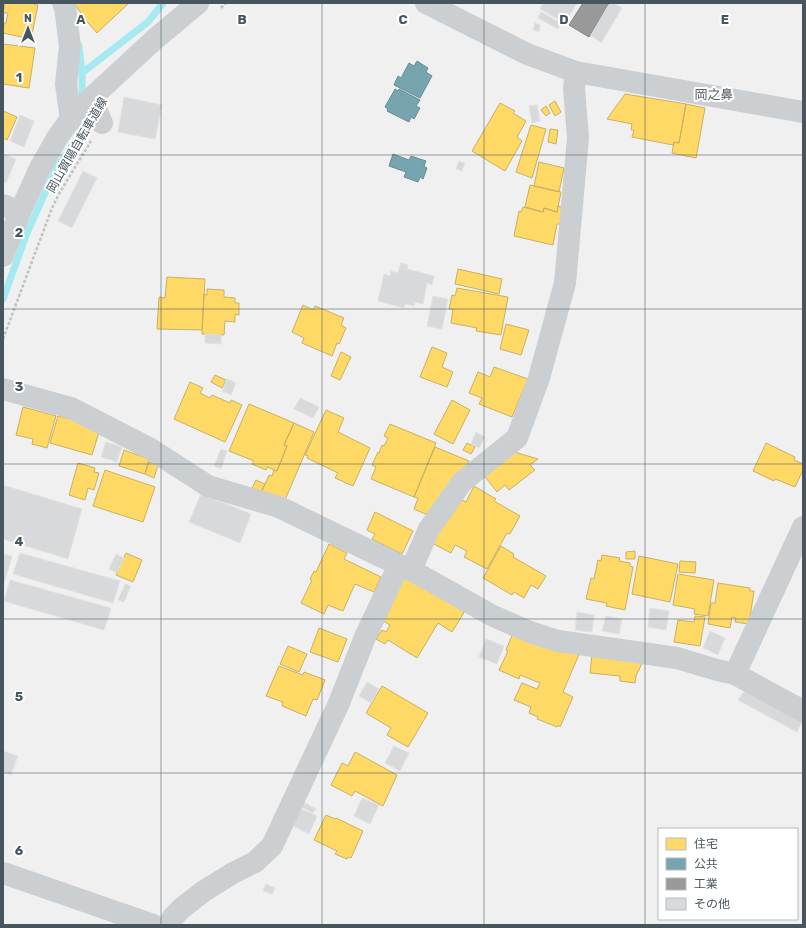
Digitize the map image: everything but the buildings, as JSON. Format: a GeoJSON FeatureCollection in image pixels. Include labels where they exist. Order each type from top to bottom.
{"type":"FeatureCollection","features":[{"type":"Feature","properties":{"kind":"street"},"geometry":{"type":"LineString","coordinates":[[63,3],[70,46],[66,84],[81,108],[102,123]]}},
{"type":"Feature","properties":{"kind":"street"},"geometry":{"type":"LineString","coordinates":[[3,256],[11,208],[40,168],[57,138],[81,108],[154,40],[198,3]]}},
{"type":"Feature","properties":{"kind":"street"},"geometry":{"type":"LineString","coordinates":[[426,3],[527,54],[576,72],[803,112]]}},
{"type":"Feature","properties":{"kind":"street"},"geometry":{"type":"LineString","coordinates":[[169,925],[173,917],[182,908],[233,873],[255,862],[272,846],[340,704],[365,637],[405,568],[462,482],[517,438],[539,378],[565,283],[578,138],[574,88],[576,72]]}},
{"type":"Feature","properties":{"kind":"street"},"geometry":{"type":"LineString","coordinates":[[3,389],[71,408],[149,448],[208,486],[279,507],[405,568],[493,616],[530,632],[558,640],[677,658],[735,674],[803,711]]}},
{"type":"Feature","properties":{"kind":"street"},"geometry":{"type":"LineString","coordinates":[[735,674],[803,527]]}},
{"type":"Feature","properties":{"kind":"street"},"geometry":{"type":"LineString","coordinates":[[3,873],[153,925]]}},
{"type":"Feature","properties":{"kind":"path"},"geometry":{"type":"LineString","coordinates":[[221,8],[226,3]]}},
{"type":"Feature","properties":{"kind":"path","name":"岡山賀陽自転車道線"},"geometry":{"type":"LineString","coordinates":[[3,339],[52,208],[60,192],[102,123]]}},
{"type":"Feature","properties":{"kind":"waterway"},"geometry":{"type":"LineString","coordinates":[[82,99],[82,73],[148,22],[163,3]]}},
{"type":"Feature","properties":{"kind":"waterway"},"geometry":{"type":"LineString","coordinates":[[79,46],[82,73]]}},
{"type":"Feature","properties":{"kind":"waterway"},"geometry":{"type":"LineString","coordinates":[[3,299],[27,233],[56,168],[82,132],[82,114]]}},
{"type":"Feature","properties":{"kind":"district","name":"岡之鼻"},"geometry":{"type":"Point","coordinates":[714,94]}}]}
